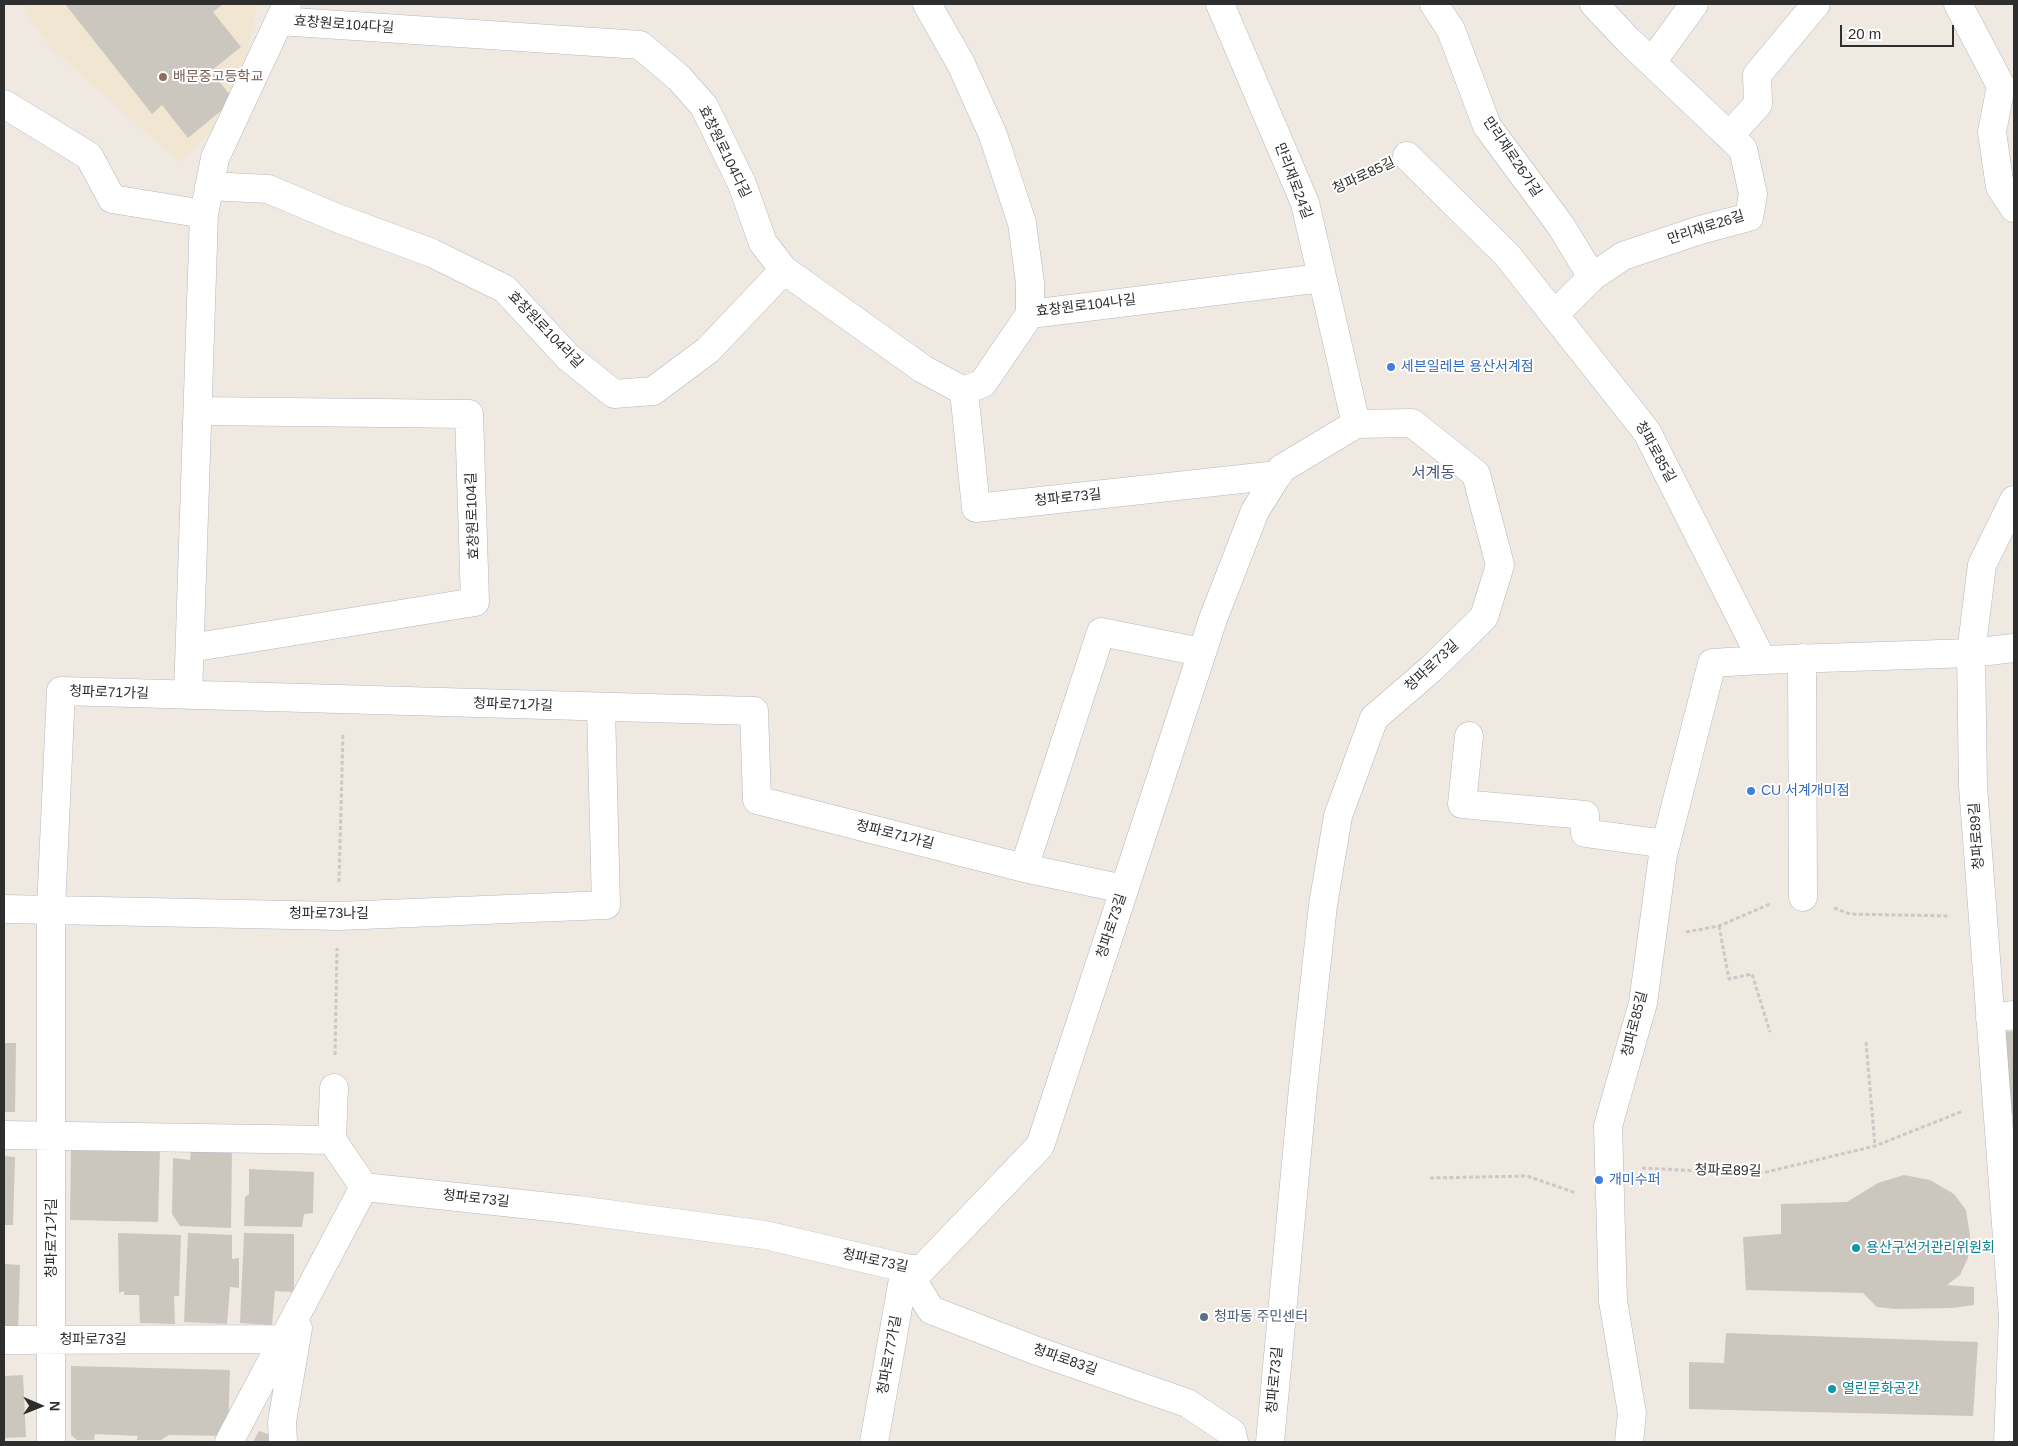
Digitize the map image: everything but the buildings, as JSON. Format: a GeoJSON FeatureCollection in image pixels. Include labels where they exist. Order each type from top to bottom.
{"type":"FeatureCollection","features":[{"type":"Feature","properties":{"kind":"street","name":"효창원로104나길"},"geometry":{"type":"LineString","coordinates":[[927,4],[962,64],[993,135],[1022,222],[1030,282],[1030,314],[1322,278]]}},
{"type":"Feature","properties":{"kind":"street","name":"만리재로24길"},"geometry":{"type":"LineString","coordinates":[[1220,4],[1305,203],[1356,424]]}},
{"type":"Feature","properties":{"kind":"street","name":"만리재로26가길"},"geometry":{"type":"LineString","coordinates":[[1434,4],[1451,30],[1487,126],[1561,226],[1592,277]]}},
{"type":"Feature","properties":{"kind":"street","name":"만리재로26길"},"geometry":{"type":"LineString","coordinates":[[1554,315],[1592,277],[1623,256],[1700,230],[1749,217],[1753,194],[1743,149],[1594,4]]}},
{"type":"Feature","properties":{"kind":"street"},"geometry":{"type":"LineString","coordinates":[[1652,62],[1694,4]]}},
{"type":"Feature","properties":{"kind":"street"},"geometry":{"type":"LineString","coordinates":[[1729,136],[1758,104],[1757,74],[1816,4]]}},
{"type":"Feature","properties":{"kind":"street"},"geometry":{"type":"LineString","coordinates":[[1958,4],[2001,86],[1992,132],[2000,187],[2014,208]]}},
{"type":"Feature","properties":{"kind":"street"},"geometry":{"type":"LineString","coordinates":[[188,695],[204,214],[215,158],[283,12]]}},
{"type":"Feature","properties":{"kind":"street","name":"효창원로104다길"},"geometry":{"type":"LineString","coordinates":[[283,12],[640,46],[679,78],[704,106],[742,184],[763,243],[784,270],[923,369],[964,391]]}},
{"type":"Feature","properties":{"kind":"street"},"geometry":{"type":"LineString","coordinates":[[4,104],[88,156],[112,199],[204,214]]}},
{"type":"Feature","properties":{"kind":"street","name":"청파로85길"},"geometry":{"type":"LineString","coordinates":[[1408,156],[1507,255],[1647,432],[1762,660],[1712,663],[1666,844],[1643,1003],[1608,1126],[1613,1300],[1632,1414],[1629,1442]]}},
{"type":"Feature","properties":{"kind":"street","name":"효창원로104라길"},"geometry":{"type":"LineString","coordinates":[[209,186],[268,189],[338,218],[432,253],[506,289],[568,357],[614,394],[653,391],[708,350],[784,270]]}},
{"type":"Feature","properties":{"kind":"street"},"geometry":{"type":"LineString","coordinates":[[964,391],[983,383],[1030,314]]}},
{"type":"Feature","properties":{"kind":"street","name":"청파로73길"},"geometry":{"type":"LineString","coordinates":[[964,391],[976,508],[1278,475]]}},
{"type":"Feature","properties":{"kind":"street","name":"효창원로104길"},"geometry":{"type":"LineString","coordinates":[[190,648],[475,602],[469,414],[198,411]]}},
{"type":"Feature","properties":{"kind":"street","name":"청파로73길"},"geometry":{"type":"LineString","coordinates":[[364,1187],[578,1210],[765,1236],[921,1270],[1040,1146],[1201,652],[1255,511],[1281,469],[1356,424],[1412,423],[1476,474],[1500,565],[1484,617],[1431,668],[1374,718],[1338,816],[1323,905],[1302,1097],[1270,1442]]}},
{"type":"Feature","properties":{"kind":"street","name":"청파로89길"},"geometry":{"type":"LineString","coordinates":[[2008,1442],[2014,1317],[1996,1097],[2002,1016],[1973,786],[1972,653],[1982,565],[2014,500]]}},
{"type":"Feature","properties":{"kind":"street"},"geometry":{"type":"LineString","coordinates":[[1024,868],[1100,632],[1201,652]]}},
{"type":"Feature","properties":{"kind":"street"},"geometry":{"type":"LineString","coordinates":[[1762,660],[1972,653],[2014,648]]}},
{"type":"Feature","properties":{"kind":"street"},"geometry":{"type":"LineString","coordinates":[[1802,658],[1803,897]]}},
{"type":"Feature","properties":{"kind":"street","name":"청파로71가길"},"geometry":{"type":"LineString","coordinates":[[51,1442],[51,909],[61,691],[754,712],[757,800],[1024,868],[1124,889]]}},
{"type":"Feature","properties":{"kind":"street","name":"청파로73나길"},"geometry":{"type":"LineString","coordinates":[[4,909],[338,916],[606,906],[601,708]]}},
{"type":"Feature","properties":{"kind":"street"},"geometry":{"type":"LineString","coordinates":[[1469,736],[1462,804],[1585,815],[1585,833],[1666,844]]}},
{"type":"Feature","properties":{"kind":"street"},"geometry":{"type":"LineString","coordinates":[[229,1442],[364,1187],[332,1140],[334,1088]]}},
{"type":"Feature","properties":{"kind":"street"},"geometry":{"type":"LineString","coordinates":[[4,1135],[332,1140]]}},
{"type":"Feature","properties":{"kind":"street","name":"청파로77가길"},"geometry":{"type":"LineString","coordinates":[[874,1442],[905,1268]]}},
{"type":"Feature","properties":{"kind":"street","name":"청파로83길"},"geometry":{"type":"LineString","coordinates":[[905,1268],[932,1310],[1038,1351],[1187,1403],[1232,1433],[1234,1442]]}},
{"type":"Feature","properties":{"kind":"street"},"geometry":{"type":"LineString","coordinates":[[283,1442],[282,1422],[303,1302]]}},
{"type":"Feature","properties":{"kind":"street","name":"청파로73길"},"geometry":{"type":"LineString","coordinates":[[52,1341],[284,1339]]}},
{"type":"Feature","properties":{"kind":"street"},"geometry":{"type":"LineString","coordinates":[[4,1340],[52,1341]]}},
{"type":"Feature","properties":{"kind":"path","name":"청파로85길"},"geometry":{"type":"LineString","coordinates":[[1305,203],[1408,156]]}},
{"type":"Feature","properties":{"kind":"path"},"geometry":{"type":"LineString","coordinates":[[1719,926],[1729,979],[1752,974],[1770,1032]]}},
{"type":"Feature","properties":{"kind":"path"},"geometry":{"type":"LineString","coordinates":[[1866,1042],[1875,1146]]}},
{"type":"Feature","properties":{"kind":"path","name":"청파로89길"},"geometry":{"type":"LineString","coordinates":[[1609,1166],[1758,1174],[1875,1146],[1996,1097]]}},
{"type":"Feature","properties":{"kind":"path"},"geometry":{"type":"LineString","coordinates":[[1430,1178],[1527,1176],[1610,1204]]}},
{"type":"Feature","properties":{"kind":"shaded area","name":"배문중고등학교"},"geometry":{"type":"Polygon","coordinates":[[[20,4],[258,4],[234,108],[179,162],[50,47],[20,4]]]}},
{"type":"Feature","properties":{"kind":"place","name":"배문중고등학교"},"geometry":{"type":"Point","coordinates":[163,77]}},
{"type":"Feature","properties":{"kind":"place","name":"세븐일레븐 용산서계점"},"geometry":{"type":"Point","coordinates":[1391,367]}},
{"type":"Feature","properties":{"kind":"place","name":"CU 서계개미점"},"geometry":{"type":"Point","coordinates":[1751,791]}},
{"type":"Feature","properties":{"kind":"place","name":"개미수퍼"},"geometry":{"type":"Point","coordinates":[1599,1180]}},
{"type":"Feature","properties":{"kind":"place","name":"용산구선거관리위원회"},"geometry":{"type":"Point","coordinates":[1856,1248]}},
{"type":"Feature","properties":{"kind":"place","name":"청파동 주민센터"},"geometry":{"type":"Point","coordinates":[1204,1317]}},
{"type":"Feature","properties":{"kind":"place","name":"열린문화공간"},"geometry":{"type":"Point","coordinates":[1832,1389]}},
{"type":"Feature","properties":{"kind":"district","name":"서계동"},"geometry":{"type":"Point","coordinates":[1433,474]}}]}
